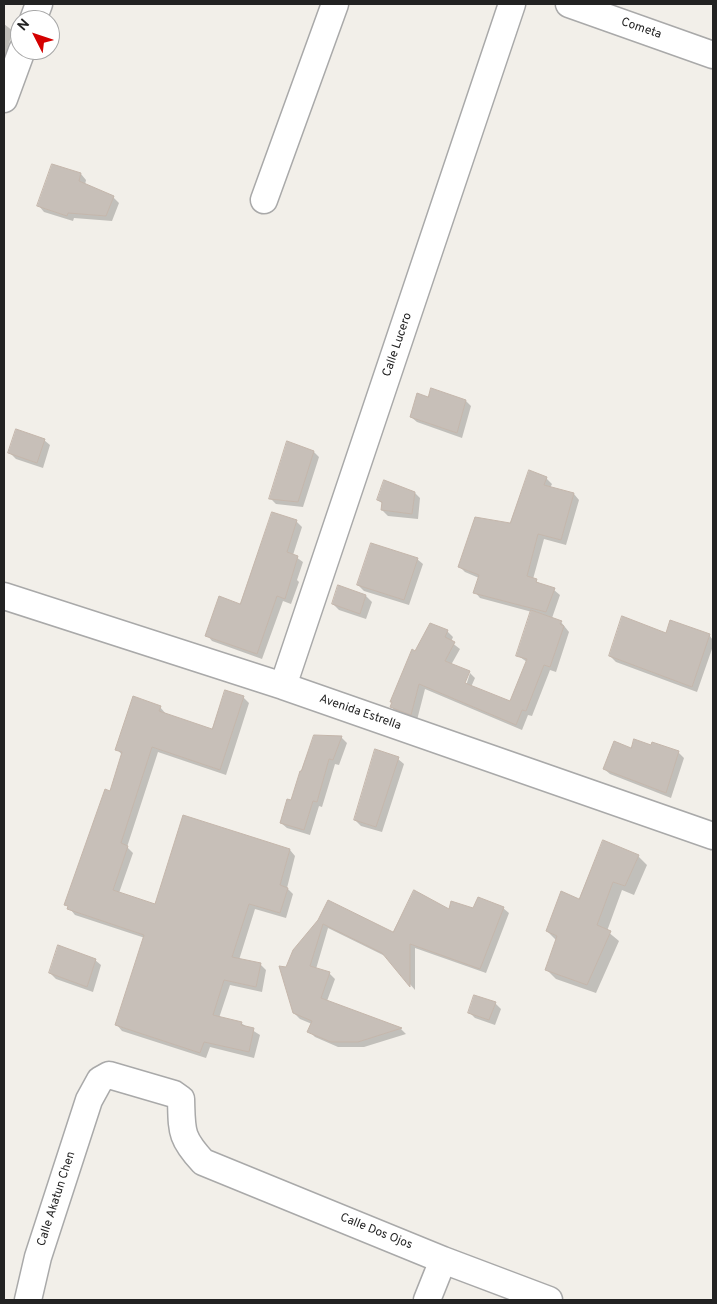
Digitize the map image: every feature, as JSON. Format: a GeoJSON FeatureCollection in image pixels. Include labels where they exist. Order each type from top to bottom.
{"type":"FeatureCollection","features":[{"type":"Feature","properties":{"kind":"street"},"geometry":{"type":"LineString","coordinates":[[264,200],[335,4]]}},
{"type":"Feature","properties":{"kind":"street","name":"Calle Lucero"},"geometry":{"type":"LineString","coordinates":[[283,686],[512,4]]}},
{"type":"Feature","properties":{"kind":"street","name":"Cometa"},"geometry":{"type":"LineString","coordinates":[[569,4],[713,55]]}},
{"type":"Feature","properties":{"kind":"street"},"geometry":{"type":"LineString","coordinates":[[4,99],[18,60]]}},
{"type":"Feature","properties":{"kind":"street","name":"Avenida Estrella"},"geometry":{"type":"LineString","coordinates":[[4,596],[283,686],[713,836]]}},
{"type":"Feature","properties":{"kind":"street","name":"Calle Akatun Chen"},"geometry":{"type":"LineString","coordinates":[[28,1300],[38,1257],[89,1100],[100,1080],[109,1075],[174,1094],[181,1099],[182,1134],[188,1146],[203,1162]]}},
{"type":"Feature","properties":{"kind":"street","name":"Calle Dos Ojos"},"geometry":{"type":"LineString","coordinates":[[203,1162],[443,1260],[549,1300]]}},
{"type":"Feature","properties":{"kind":"street"},"geometry":{"type":"LineString","coordinates":[[427,1300],[443,1260]]}},
{"type":"Feature","properties":{"kind":"building"},"geometry":{"type":"Polygon","coordinates":[[[52,164],[81,173],[79,181],[114,196],[106,216],[68,213],[67,216],[37,206],[52,164]]]}},
{"type":"Feature","properties":{"kind":"building"},"geometry":{"type":"Polygon","coordinates":[[[431,388],[466,400],[457,433],[410,417],[417,393],[428,397],[431,388]]]}},
{"type":"Feature","properties":{"kind":"building"},"geometry":{"type":"Polygon","coordinates":[[[16,429],[45,439],[37,463],[8,453],[16,429]]]}},
{"type":"Feature","properties":{"kind":"building"},"geometry":{"type":"Polygon","coordinates":[[[287,441],[314,451],[298,502],[269,499],[287,441]]]}},
{"type":"Feature","properties":{"kind":"building"},"geometry":{"type":"Polygon","coordinates":[[[529,470],[547,477],[544,485],[574,493],[561,540],[538,534],[527,576],[537,579],[536,582],[555,588],[546,612],[473,593],[479,575],[458,567],[475,517],[510,523],[529,470]]]}},
{"type":"Feature","properties":{"kind":"building"},"geometry":{"type":"Polygon","coordinates":[[[384,480],[415,492],[412,514],[381,510],[382,502],[377,500],[384,480]]]}},
{"type":"Feature","properties":{"kind":"building"},"geometry":{"type":"Polygon","coordinates":[[[272,512],[297,520],[287,552],[298,556],[285,599],[277,596],[257,654],[205,636],[219,596],[240,604],[272,512]]]}},
{"type":"Feature","properties":{"kind":"building"},"geometry":{"type":"Polygon","coordinates":[[[371,543],[418,558],[404,600],[357,585],[371,543]]]}},
{"type":"Feature","properties":{"kind":"building"},"geometry":{"type":"Polygon","coordinates":[[[338,585],[366,595],[360,614],[332,604],[338,585]]]}},
{"type":"Feature","properties":{"kind":"building"},"geometry":{"type":"Polygon","coordinates":[[[531,610],[562,621],[560,624],[564,626],[550,667],[544,665],[526,711],[522,710],[516,725],[419,684],[411,715],[390,707],[392,702],[390,702],[412,649],[415,651],[430,623],[448,630],[445,637],[455,642],[445,661],[470,671],[465,683],[510,701],[527,659],[516,656],[531,610]]]}},
{"type":"Feature","properties":{"kind":"building"},"geometry":{"type":"Polygon","coordinates":[[[622,616],[666,633],[670,620],[710,634],[692,687],[609,656],[622,616]]]}},
{"type":"Feature","properties":{"kind":"building"},"geometry":{"type":"Polygon","coordinates":[[[225,690],[244,696],[220,770],[152,747],[121,843],[128,846],[113,890],[155,904],[183,815],[290,849],[280,885],[288,888],[280,913],[249,904],[232,957],[261,963],[256,987],[224,980],[213,1015],[242,1022],[241,1025],[254,1028],[249,1052],[204,1042],[200,1053],[115,1025],[144,935],[67,909],[68,906],[64,905],[105,789],[110,791],[122,752],[115,750],[133,696],[161,706],[159,711],[212,729],[225,690]]]}},
{"type":"Feature","properties":{"kind":"building"},"geometry":{"type":"Polygon","coordinates":[[[314,735],[342,736],[333,760],[329,759],[317,802],[313,801],[304,830],[280,823],[287,799],[291,800],[314,735]]]}},
{"type":"Feature","properties":{"kind":"building"},"geometry":{"type":"Polygon","coordinates":[[[634,739],[651,745],[652,742],[679,751],[666,793],[603,769],[614,741],[631,748],[634,739]]]}},
{"type":"Feature","properties":{"kind":"building"},"geometry":{"type":"Polygon","coordinates":[[[375,749],[399,757],[376,827],[354,820],[375,749]]]}},
{"type":"Feature","properties":{"kind":"building"},"geometry":{"type":"Polygon","coordinates":[[[603,840],[639,855],[625,886],[613,882],[597,925],[611,931],[587,985],[545,970],[557,936],[546,931],[561,891],[579,899],[603,840]]]}},
{"type":"Feature","properties":{"kind":"building"},"geometry":{"type":"Polygon","coordinates":[[[414,890],[449,909],[451,901],[473,908],[478,897],[504,907],[480,969],[410,944],[410,987],[382,953],[323,924],[310,966],[330,972],[321,998],[402,1028],[358,1042],[331,1042],[307,1032],[312,1021],[293,1013],[279,966],[286,967],[293,950],[318,920],[328,900],[393,932],[414,890]]]}},
{"type":"Feature","properties":{"kind":"building"},"geometry":{"type":"Polygon","coordinates":[[[58,945],[96,959],[87,987],[49,973],[58,945]]]}},
{"type":"Feature","properties":{"kind":"building"},"geometry":{"type":"Polygon","coordinates":[[[474,995],[496,1002],[489,1020],[468,1013],[474,995]]]}}]}
